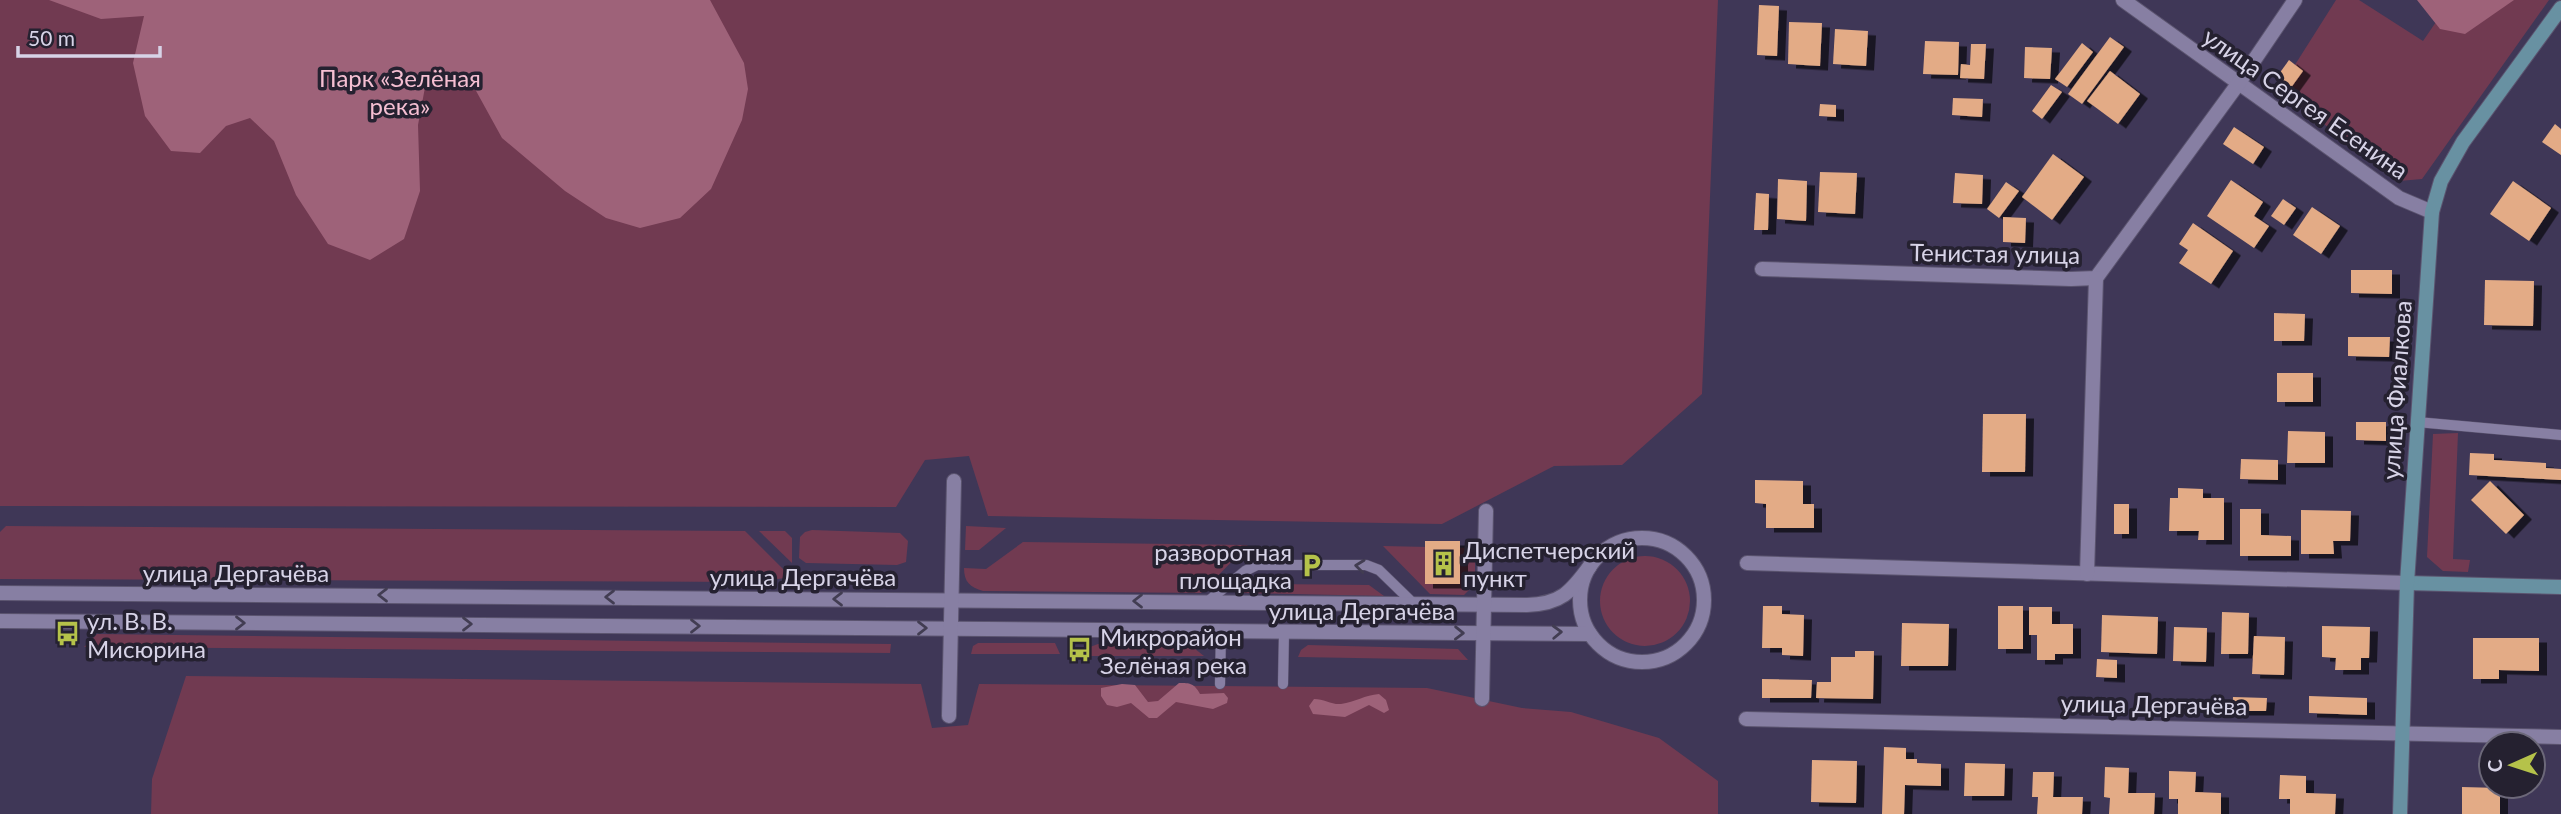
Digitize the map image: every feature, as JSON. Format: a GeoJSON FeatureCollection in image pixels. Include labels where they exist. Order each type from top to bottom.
{"type":"FeatureCollection","features":[{"type":"Feature","properties":{"kind":"street","name":"улица Сергея Есенина"},"geometry":{"type":"LineString","coordinates":[[2123,0],[2399,198],[2432,212]]}},
{"type":"Feature","properties":{"kind":"street","name":"Тенистая улица"},"geometry":{"type":"LineString","coordinates":[[1762,269],[2096,278],[2238,84],[2295,0]]}},
{"type":"Feature","properties":{"kind":"street","name":"улица Фиалкова"},"geometry":{"type":"LineString","coordinates":[[2400,814],[2407,583],[2432,212],[2441,181],[2463,142],[2561,8]]}},
{"type":"Feature","properties":{"kind":"street"},"geometry":{"type":"LineString","coordinates":[[2087,574],[2096,278]]}},
{"type":"Feature","properties":{"kind":"street"},"geometry":{"type":"LineString","coordinates":[[949,716],[954,481]]}},
{"type":"Feature","properties":{"kind":"street"},"geometry":{"type":"LineString","coordinates":[[1482,699],[1486,511]]}},
{"type":"Feature","properties":{"kind":"street"},"geometry":{"type":"LineString","coordinates":[[1634,539],[1658,541],[1688,558],[1703,589],[1704,606],[1700,623],[1691,638],[1679,650],[1664,659],[1647,663],[1629,661],[1613,655],[1590,634],[1582,614],[1580,598],[1583,581],[1590,566],[1602,553],[1617,544],[1634,539]]}},
{"type":"Feature","properties":{"kind":"street"},"geometry":{"type":"LineString","coordinates":[[1747,563],[2561,587]]}},
{"type":"Feature","properties":{"kind":"street","name":"улица Дергачёва"},"geometry":{"type":"LineString","coordinates":[[0,593],[1538,605],[1571,592],[1590,566]]}},
{"type":"Feature","properties":{"kind":"street","name":"улица Дергачёва"},"geometry":{"type":"LineString","coordinates":[[0,621],[952,623],[1221,631],[1590,634]]}},
{"type":"Feature","properties":{"kind":"street","name":"улица Дергачёва"},"geometry":{"type":"LineString","coordinates":[[1746,719],[2561,737]]}},
{"type":"Feature","properties":{"kind":"lane"},"geometry":{"type":"LineString","coordinates":[[2417,422],[2561,435]]}},
{"type":"Feature","properties":{"kind":"lane"},"geometry":{"type":"LineString","coordinates":[[1207,602],[1245,571],[1257,565],[1366,565],[1379,570],[1414,604]]}},
{"type":"Feature","properties":{"kind":"lane"},"geometry":{"type":"LineString","coordinates":[[1220,684],[1221,631]]}},
{"type":"Feature","properties":{"kind":"lane"},"geometry":{"type":"LineString","coordinates":[[1283,684],[1284,632]]}},
{"type":"Feature","properties":{"kind":"green space"},"geometry":{"type":"Polygon","coordinates":[[[0,0],[1718,0],[1702,394],[1622,465],[1554,466],[1442,524],[988,516],[969,456],[925,460],[896,507],[0,506],[0,0]]]}},
{"type":"Feature","properties":{"kind":"green space","name":"Парк «Зелёная река»"},"geometry":{"type":"Polygon","coordinates":[[[49,0],[710,0],[744,63],[748,89],[742,120],[711,189],[680,218],[640,228],[606,218],[565,191],[502,138],[475,89],[449,75],[426,82],[418,125],[420,191],[404,239],[370,260],[328,244],[296,195],[274,141],[250,118],[226,126],[200,153],[171,151],[145,116],[133,63],[144,16],[101,19],[49,0]]]}},
{"type":"Feature","properties":{"kind":"green space"},"geometry":{"type":"Polygon","coordinates":[[[2336,0],[2359,0],[2423,41],[2451,0],[2549,0],[2422,179],[2399,181],[2279,90],[2336,0]]]}},
{"type":"Feature","properties":{"kind":"green space"},"geometry":{"type":"Polygon","coordinates":[[[2417,0],[2514,0],[2465,34],[2440,29],[2417,0]]]}},
{"type":"Feature","properties":{"kind":"green space"},"geometry":{"type":"Polygon","coordinates":[[[2458,433],[2453,559],[2470,560],[2468,572],[2443,571],[2427,557],[2433,434],[2458,433]]]}},
{"type":"Feature","properties":{"kind":"green space"},"geometry":{"type":"Polygon","coordinates":[[[6,526],[745,531],[791,577],[759,582],[0,579],[0,532],[6,526]]]}},
{"type":"Feature","properties":{"kind":"green space"},"geometry":{"type":"Polygon","coordinates":[[[966,526],[1006,528],[979,550],[965,550],[966,526]]]}},
{"type":"Feature","properties":{"kind":"green space"},"geometry":{"type":"Polygon","coordinates":[[[812,530],[900,533],[908,541],[906,562],[897,565],[806,563],[799,558],[800,537],[812,530]]]}},
{"type":"Feature","properties":{"kind":"green space"},"geometry":{"type":"Polygon","coordinates":[[[759,531],[785,531],[792,538],[792,563],[759,531]]]}},
{"type":"Feature","properties":{"kind":"green space"},"geometry":{"type":"Polygon","coordinates":[[[1023,542],[1248,545],[1201,593],[983,591],[969,583],[964,568],[986,569],[1023,542]]]}},
{"type":"Feature","properties":{"kind":"green space"},"geometry":{"type":"Polygon","coordinates":[[[1383,546],[1475,548],[1475,584],[1464,595],[1430,594],[1383,546]]]}},
{"type":"Feature","properties":{"kind":"green space"},"geometry":{"type":"Polygon","coordinates":[[[1645,556],[1662,560],[1677,569],[1686,584],[1690,601],[1686,618],[1677,633],[1662,642],[1645,646],[1628,642],[1613,633],[1604,618],[1600,601],[1604,584],[1613,569],[1628,560],[1645,556]]]}},
{"type":"Feature","properties":{"kind":"green space"},"geometry":{"type":"Polygon","coordinates":[[[1257,584],[1369,585],[1384,596],[1242,593],[1257,584]]]}},
{"type":"Feature","properties":{"kind":"green space"},"geometry":{"type":"Polygon","coordinates":[[[97,634],[891,644],[890,653],[84,647],[97,634]]]}},
{"type":"Feature","properties":{"kind":"green space"},"geometry":{"type":"Polygon","coordinates":[[[978,643],[1055,643],[1060,654],[971,654],[973,646],[978,643]]]}},
{"type":"Feature","properties":{"kind":"green space"},"geometry":{"type":"Polygon","coordinates":[[[1098,644],[1190,645],[1204,656],[1086,656],[1090,647],[1098,644]]]}},
{"type":"Feature","properties":{"kind":"green space"},"geometry":{"type":"Polygon","coordinates":[[[1308,645],[1458,649],[1468,660],[1298,657],[1301,650],[1308,645]]]}},
{"type":"Feature","properties":{"kind":"green space"},"geometry":{"type":"Polygon","coordinates":[[[186,676],[921,684],[932,728],[968,725],[979,684],[1427,688],[1522,708],[1571,712],[1659,738],[1718,781],[1718,814],[151,814],[152,779],[186,676]]]}},
{"type":"Feature","properties":{"kind":"green space"},"geometry":{"type":"Polygon","coordinates":[[[1179,683],[1191,684],[1200,694],[1224,693],[1228,698],[1227,703],[1213,709],[1176,702],[1157,718],[1149,718],[1131,703],[1117,707],[1107,705],[1101,696],[1101,688],[1122,684],[1135,685],[1148,702],[1158,701],[1179,683]]]}},
{"type":"Feature","properties":{"kind":"green space"},"geometry":{"type":"Polygon","coordinates":[[[1379,694],[1386,700],[1389,710],[1384,713],[1369,705],[1345,717],[1313,714],[1309,706],[1314,699],[1341,704],[1379,694]]]}},
{"type":"Feature","properties":{"kind":"building"},"geometry":{"type":"Polygon","coordinates":[[[1759,5],[1779,6],[1777,56],[1757,55],[1759,5]]]}},
{"type":"Feature","properties":{"kind":"building"},"geometry":{"type":"Polygon","coordinates":[[[1789,22],[1822,23],[1820,66],[1788,64],[1789,22]]]}},
{"type":"Feature","properties":{"kind":"building"},"geometry":{"type":"Polygon","coordinates":[[[1835,29],[1868,31],[1866,66],[1833,64],[1835,29]]]}},
{"type":"Feature","properties":{"kind":"building"},"geometry":{"type":"Polygon","coordinates":[[[2110,37],[2124,47],[2082,104],[2068,94],[2110,37]]]}},
{"type":"Feature","properties":{"kind":"building"},"geometry":{"type":"Polygon","coordinates":[[[1925,41],[1959,42],[1958,75],[1923,74],[1925,41]]]}},
{"type":"Feature","properties":{"kind":"building"},"geometry":{"type":"Polygon","coordinates":[[[2082,43],[2093,52],[2067,87],[2055,79],[2082,43]]]}},
{"type":"Feature","properties":{"kind":"building"},"geometry":{"type":"Polygon","coordinates":[[[1971,44],[1986,44],[1984,79],[1960,78],[1961,64],[1970,65],[1971,44]]]}},
{"type":"Feature","properties":{"kind":"building"},"geometry":{"type":"Polygon","coordinates":[[[2025,47],[2052,48],[2050,79],[2024,78],[2025,47]]]}},
{"type":"Feature","properties":{"kind":"building"},"geometry":{"type":"Polygon","coordinates":[[[2289,60],[2303,71],[2290,89],[2276,78],[2289,60]]]}},
{"type":"Feature","properties":{"kind":"building"},"geometry":{"type":"Polygon","coordinates":[[[2110,71],[2140,94],[2118,124],[2087,101],[2110,71]]]}},
{"type":"Feature","properties":{"kind":"building"},"geometry":{"type":"Polygon","coordinates":[[[2051,85],[2062,92],[2042,119],[2032,111],[2051,85]]]}},
{"type":"Feature","properties":{"kind":"building"},"geometry":{"type":"Polygon","coordinates":[[[1953,98],[1983,99],[1982,117],[1952,115],[1953,98]]]}},
{"type":"Feature","properties":{"kind":"building"},"geometry":{"type":"Polygon","coordinates":[[[1820,104],[1836,105],[1836,117],[1819,116],[1820,104]]]}},
{"type":"Feature","properties":{"kind":"building"},"geometry":{"type":"Polygon","coordinates":[[[2555,124],[2561,129],[2561,155],[2542,142],[2555,124]]]}},
{"type":"Feature","properties":{"kind":"building"},"geometry":{"type":"Polygon","coordinates":[[[2234,127],[2264,147],[2253,164],[2223,144],[2234,127]]]}},
{"type":"Feature","properties":{"kind":"building"},"geometry":{"type":"Polygon","coordinates":[[[2053,154],[2084,177],[2052,220],[2022,197],[2053,154]]]}},
{"type":"Feature","properties":{"kind":"building"},"geometry":{"type":"Polygon","coordinates":[[[1820,172],[1857,173],[1855,214],[1818,212],[1820,172]]]}},
{"type":"Feature","properties":{"kind":"building"},"geometry":{"type":"Polygon","coordinates":[[[1955,173],[1983,175],[1982,204],[1953,203],[1955,173]]]}},
{"type":"Feature","properties":{"kind":"building"},"geometry":{"type":"Polygon","coordinates":[[[1778,179],[1807,181],[1806,221],[1777,219],[1778,179]]]}},
{"type":"Feature","properties":{"kind":"building"},"geometry":{"type":"Polygon","coordinates":[[[2231,180],[2263,202],[2254,216],[2269,226],[2254,248],[2207,216],[2231,180]]]}},
{"type":"Feature","properties":{"kind":"building"},"geometry":{"type":"Polygon","coordinates":[[[2513,181],[2551,208],[2529,241],[2490,214],[2513,181]]]}},
{"type":"Feature","properties":{"kind":"building"},"geometry":{"type":"Polygon","coordinates":[[[2006,182],[2019,191],[1999,218],[1987,209],[2006,182]]]}},
{"type":"Feature","properties":{"kind":"building"},"geometry":{"type":"Polygon","coordinates":[[[1756,193],[1769,194],[1768,230],[1754,230],[1756,193]]]}},
{"type":"Feature","properties":{"kind":"building"},"geometry":{"type":"Polygon","coordinates":[[[2283,199],[2296,208],[2284,225],[2271,216],[2283,199]]]}},
{"type":"Feature","properties":{"kind":"building"},"geometry":{"type":"Polygon","coordinates":[[[2312,207],[2340,226],[2321,254],[2293,235],[2312,207]]]}},
{"type":"Feature","properties":{"kind":"building"},"geometry":{"type":"Polygon","coordinates":[[[2003,217],[2026,218],[2025,243],[2003,242],[2003,217]]]}},
{"type":"Feature","properties":{"kind":"building"},"geometry":{"type":"Polygon","coordinates":[[[2193,223],[2233,251],[2211,284],[2179,263],[2188,250],[2179,244],[2193,223]]]}},
{"type":"Feature","properties":{"kind":"building"},"geometry":{"type":"Polygon","coordinates":[[[2351,270],[2392,270],[2392,294],[2351,293],[2351,270]]]}},
{"type":"Feature","properties":{"kind":"building"},"geometry":{"type":"Polygon","coordinates":[[[2485,280],[2534,281],[2533,326],[2484,325],[2485,280]]]}},
{"type":"Feature","properties":{"kind":"building"},"geometry":{"type":"Polygon","coordinates":[[[2274,313],[2305,314],[2304,341],[2274,341],[2274,313]]]}},
{"type":"Feature","properties":{"kind":"building"},"geometry":{"type":"Polygon","coordinates":[[[2348,337],[2390,337],[2389,357],[2348,356],[2348,337]]]}},
{"type":"Feature","properties":{"kind":"building"},"geometry":{"type":"Polygon","coordinates":[[[2277,373],[2313,373],[2313,402],[2277,402],[2277,373]]]}},
{"type":"Feature","properties":{"kind":"building"},"geometry":{"type":"Polygon","coordinates":[[[1983,414],[2026,414],[2025,472],[1982,472],[1983,414]]]}},
{"type":"Feature","properties":{"kind":"building"},"geometry":{"type":"Polygon","coordinates":[[[2356,422],[2386,422],[2386,441],[2356,440],[2356,422]]]}},
{"type":"Feature","properties":{"kind":"building"},"geometry":{"type":"Polygon","coordinates":[[[2288,431],[2325,432],[2325,463],[2287,463],[2288,431]]]}},
{"type":"Feature","properties":{"kind":"building"},"geometry":{"type":"Polygon","coordinates":[[[2470,453],[2494,454],[2494,460],[2546,463],[2546,468],[2561,469],[2561,480],[2469,475],[2470,453]]]}},
{"type":"Feature","properties":{"kind":"building"},"geometry":{"type":"Polygon","coordinates":[[[2241,459],[2278,460],[2278,480],[2240,479],[2241,459]]]}},
{"type":"Feature","properties":{"kind":"building"},"geometry":{"type":"Polygon","coordinates":[[[1755,480],[1803,481],[1803,504],[1814,504],[1814,528],[1766,528],[1766,504],[1755,503],[1755,480]]]}},
{"type":"Feature","properties":{"kind":"building"},"geometry":{"type":"Polygon","coordinates":[[[2490,481],[2524,515],[2506,534],[2471,500],[2490,481]]]}},
{"type":"Feature","properties":{"kind":"building"},"geometry":{"type":"Polygon","coordinates":[[[2178,488],[2203,489],[2203,498],[2224,498],[2224,540],[2198,540],[2199,531],[2169,531],[2170,498],[2178,498],[2178,488]]]}},
{"type":"Feature","properties":{"kind":"building"},"geometry":{"type":"Polygon","coordinates":[[[2114,504],[2129,504],[2129,534],[2114,534],[2114,504]]]}},
{"type":"Feature","properties":{"kind":"building"},"geometry":{"type":"Polygon","coordinates":[[[2240,509],[2261,509],[2261,535],[2291,536],[2291,556],[2240,556],[2240,509]]]}},
{"type":"Feature","properties":{"kind":"building"},"geometry":{"type":"Polygon","coordinates":[[[2301,510],[2351,511],[2350,541],[2333,541],[2334,554],[2301,554],[2301,510]]]}},
{"type":"Feature","properties":{"kind":"building","name":"Диспетчерский пункт"},"geometry":{"type":"Polygon","coordinates":[[[1425,541],[1460,541],[1460,584],[1425,584],[1425,541]]]}},
{"type":"Feature","properties":{"kind":"building"},"geometry":{"type":"Polygon","coordinates":[[[1763,606],[1782,606],[1782,614],[1804,615],[1803,656],[1782,655],[1782,648],[1762,648],[1763,606]]]}},
{"type":"Feature","properties":{"kind":"building"},"geometry":{"type":"Polygon","coordinates":[[[1998,606],[2023,606],[2023,649],[1998,649],[1998,606]]]}},
{"type":"Feature","properties":{"kind":"building"},"geometry":{"type":"Polygon","coordinates":[[[2029,607],[2052,607],[2052,624],[2073,624],[2073,654],[2055,654],[2055,660],[2037,660],[2037,635],[2029,635],[2029,607]]]}},
{"type":"Feature","properties":{"kind":"building"},"geometry":{"type":"Polygon","coordinates":[[[2222,612],[2249,613],[2248,654],[2221,654],[2222,612]]]}},
{"type":"Feature","properties":{"kind":"building"},"geometry":{"type":"Polygon","coordinates":[[[2102,615],[2158,617],[2157,654],[2101,652],[2102,615]]]}},
{"type":"Feature","properties":{"kind":"building"},"geometry":{"type":"Polygon","coordinates":[[[1902,623],[1949,624],[1948,666],[1901,666],[1902,623]]]}},
{"type":"Feature","properties":{"kind":"building"},"geometry":{"type":"Polygon","coordinates":[[[2322,626],[2370,627],[2369,658],[2361,658],[2361,670],[2335,670],[2336,658],[2322,657],[2322,626]]]}},
{"type":"Feature","properties":{"kind":"building"},"geometry":{"type":"Polygon","coordinates":[[[2174,627],[2207,628],[2206,662],[2173,661],[2174,627]]]}},
{"type":"Feature","properties":{"kind":"building"},"geometry":{"type":"Polygon","coordinates":[[[2254,636],[2285,637],[2284,675],[2252,674],[2254,636]]]}},
{"type":"Feature","properties":{"kind":"building"},"geometry":{"type":"Polygon","coordinates":[[[2473,638],[2539,638],[2539,671],[2499,670],[2499,679],[2473,679],[2473,638]]]}},
{"type":"Feature","properties":{"kind":"building"},"geometry":{"type":"Polygon","coordinates":[[[1855,651],[1874,651],[1873,699],[1816,698],[1817,682],[1831,682],[1831,657],[1855,657],[1855,651]]]}},
{"type":"Feature","properties":{"kind":"building"},"geometry":{"type":"Polygon","coordinates":[[[2097,659],[2117,660],[2117,678],[2096,677],[2097,659]]]}},
{"type":"Feature","properties":{"kind":"building"},"geometry":{"type":"Polygon","coordinates":[[[1762,679],[1812,680],[1811,698],[1762,698],[1762,679]]]}},
{"type":"Feature","properties":{"kind":"building"},"geometry":{"type":"Polygon","coordinates":[[[2309,696],[2367,698],[2367,715],[2309,713],[2309,696]]]}},
{"type":"Feature","properties":{"kind":"building"},"geometry":{"type":"Polygon","coordinates":[[[2233,697],[2267,698],[2266,711],[2232,711],[2233,697]]]}},
{"type":"Feature","properties":{"kind":"building"},"geometry":{"type":"Polygon","coordinates":[[[1884,747],[1906,748],[1906,759],[1917,759],[1917,763],[1941,764],[1941,786],[1905,785],[1904,814],[1882,814],[1884,747]]]}},
{"type":"Feature","properties":{"kind":"building"},"geometry":{"type":"Polygon","coordinates":[[[1812,760],[1857,761],[1856,803],[1811,802],[1812,760]]]}},
{"type":"Feature","properties":{"kind":"building"},"geometry":{"type":"Polygon","coordinates":[[[1965,763],[2005,764],[2004,796],[1964,796],[1965,763]]]}},
{"type":"Feature","properties":{"kind":"building"},"geometry":{"type":"Polygon","coordinates":[[[2105,767],[2129,768],[2128,793],[2155,793],[2154,814],[2109,814],[2110,798],[2104,797],[2105,767]]]}},
{"type":"Feature","properties":{"kind":"building"},"geometry":{"type":"Polygon","coordinates":[[[2169,771],[2196,772],[2195,792],[2221,793],[2221,814],[2178,814],[2178,799],[2169,799],[2169,771]]]}},
{"type":"Feature","properties":{"kind":"building"},"geometry":{"type":"Polygon","coordinates":[[[2033,772],[2054,772],[2053,797],[2083,797],[2082,814],[2037,814],[2038,797],[2032,797],[2033,772]]]}},
{"type":"Feature","properties":{"kind":"building"},"geometry":{"type":"Polygon","coordinates":[[[2280,775],[2306,776],[2306,793],[2336,794],[2335,814],[2290,814],[2290,799],[2279,799],[2280,775]]]}},
{"type":"Feature","properties":{"kind":"building"},"geometry":{"type":"Polygon","coordinates":[[[2462,787],[2477,787],[2477,800],[2500,800],[2500,814],[2462,814],[2462,787]]]}},
{"type":"Feature","properties":{"kind":"place","name":"Диспетчерский пункт"},"geometry":{"type":"Point","coordinates":[1443,563]}},
{"type":"Feature","properties":{"kind":"place","name":"разворотная площадка"},"geometry":{"type":"Point","coordinates":[1312,565]}},
{"type":"Feature","properties":{"kind":"place","name":"ул. В. В. Мисюрина"},"geometry":{"type":"Point","coordinates":[67,634]}},
{"type":"Feature","properties":{"kind":"place","name":"Микрорайон Зелёная река"},"geometry":{"type":"Point","coordinates":[1080,650]}}]}
